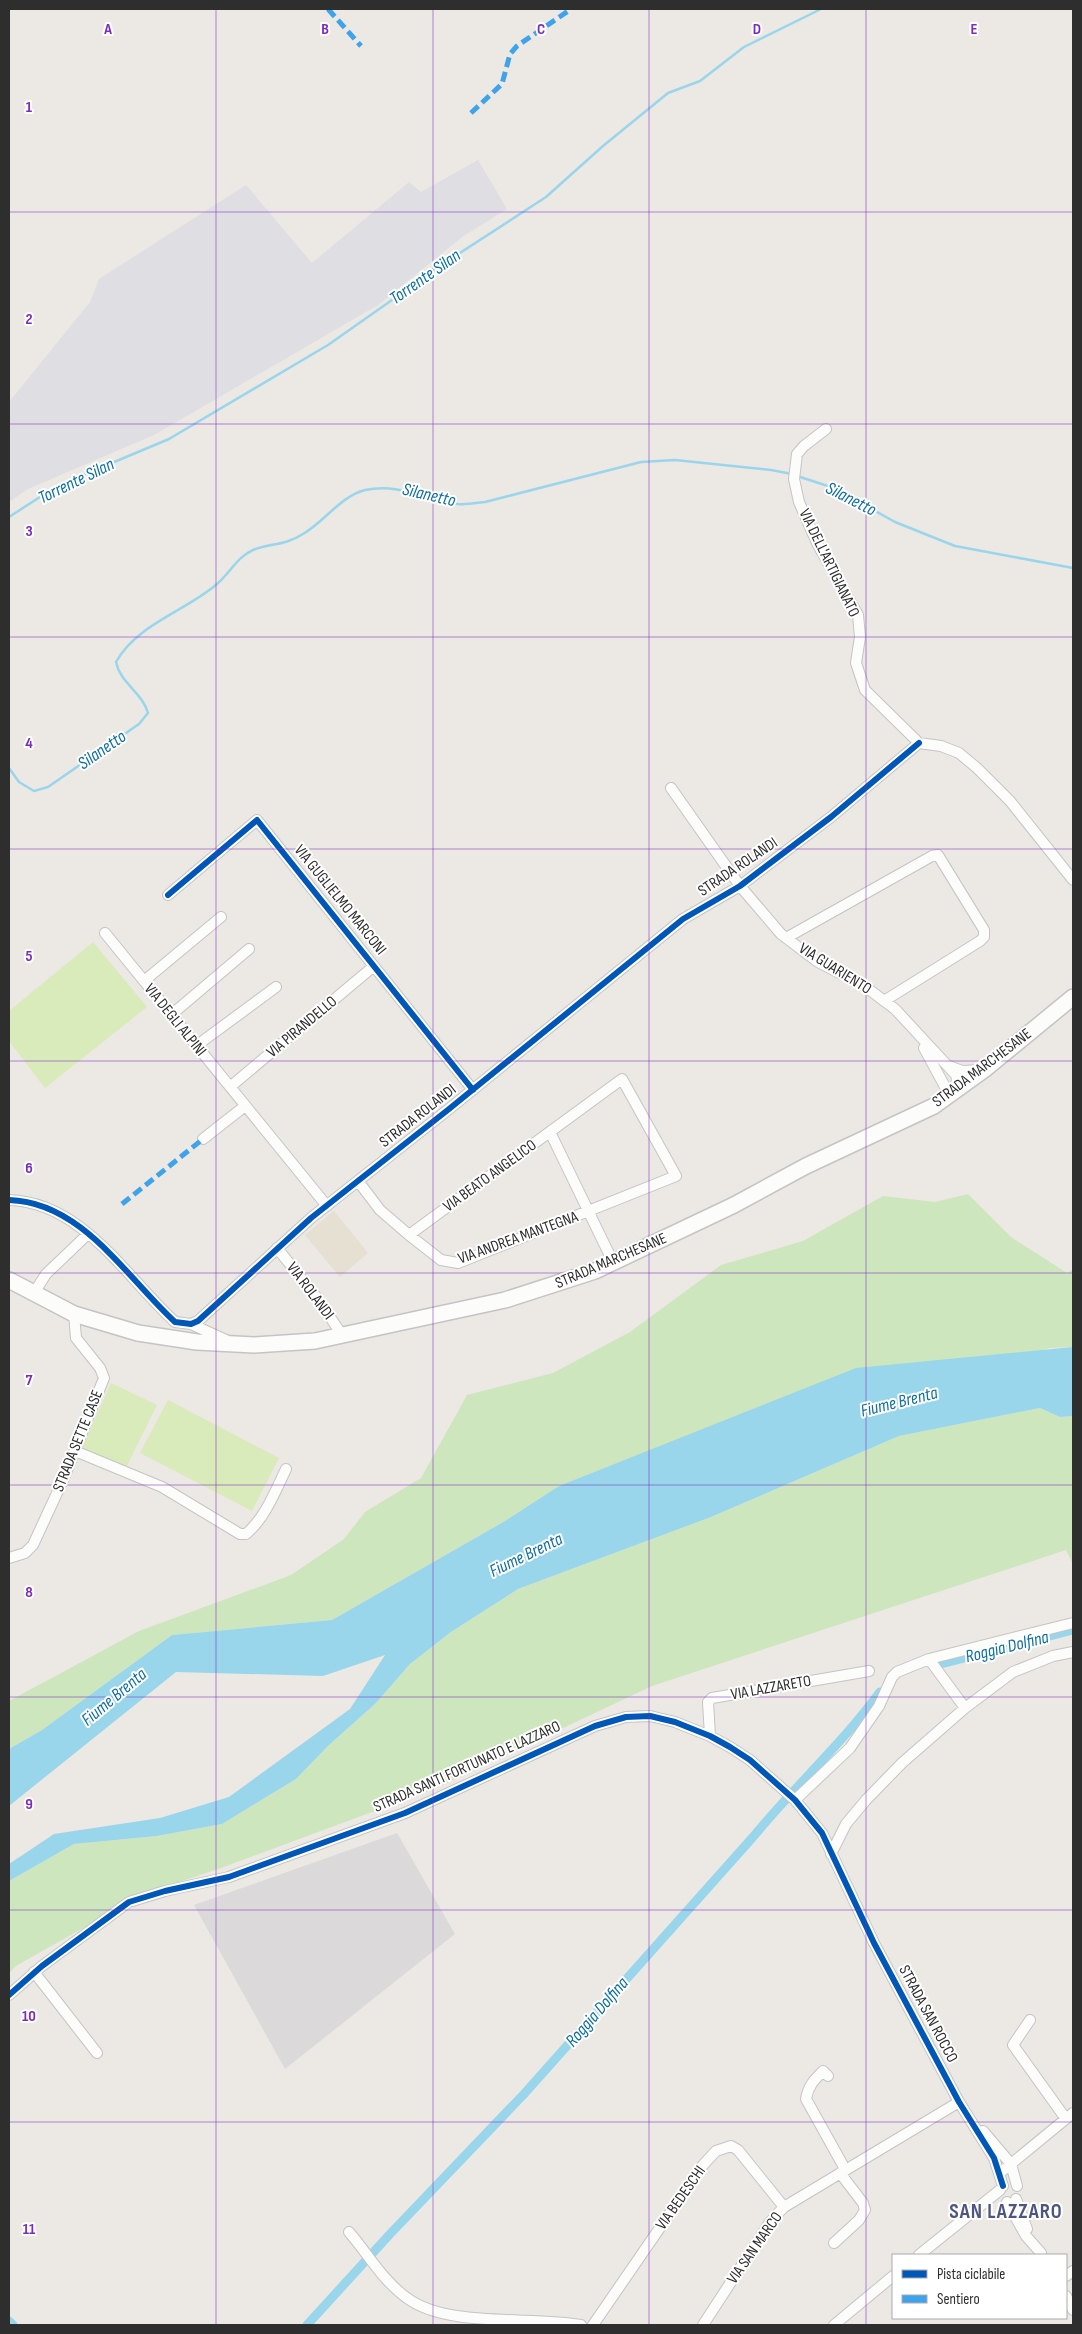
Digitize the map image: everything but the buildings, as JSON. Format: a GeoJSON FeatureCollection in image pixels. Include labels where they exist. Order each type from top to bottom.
{"type":"FeatureCollection","features":[{"type":"Feature","properties":{"kind":"main road","name":"STRADA MARCHESANE"},"geometry":{"type":"LineString","coordinates":[[9,1280],[74,1314],[138,1332],[197,1342],[236,1344],[315,1341],[504,1300],[552,1286],[613,1262],[734,1205],[806,1166],[934,1106],[984,1070],[1073,998]]}},
{"type":"Feature","properties":{"kind":"street","name":"VIA DELL'ARTIGIANATO"},"geometry":{"type":"LineString","coordinates":[[826,429],[796,454],[794,475],[799,502],[818,545],[858,615],[860,637],[856,663],[864,690],[919,743]]}},
{"type":"Feature","properties":{"kind":"street"},"geometry":{"type":"LineString","coordinates":[[919,743],[941,746],[959,754],[977,768],[1010,801],[1073,880]]}},
{"type":"Feature","properties":{"kind":"street","name":"STRADA ROLANDI"},"geometry":{"type":"LineString","coordinates":[[191,1324],[198,1321],[277,1248],[327,1206],[683,919],[740,886],[831,817],[919,743]]}},
{"type":"Feature","properties":{"kind":"street","name":"STRADA ROLANDI"},"geometry":{"type":"LineString","coordinates":[[671,788],[740,886]]}},
{"type":"Feature","properties":{"kind":"street","name":"VIA GUGLIELMO MARCONI"},"geometry":{"type":"LineString","coordinates":[[168,895],[257,820],[473,1090]]}},
{"type":"Feature","properties":{"kind":"street"},"geometry":{"type":"LineString","coordinates":[[786,938],[932,856],[938,855],[984,930],[984,937],[884,1001]]}},
{"type":"Feature","properties":{"kind":"street","name":"VIA GUARIENTO"},"geometry":{"type":"LineString","coordinates":[[740,886],[786,938],[818,962],[863,985],[884,1001],[912,1028],[957,1076],[953,1094]]}},
{"type":"Feature","properties":{"kind":"street"},"geometry":{"type":"LineString","coordinates":[[144,981],[221,917]]}},
{"type":"Feature","properties":{"kind":"street","name":"VIA DEGLI ALPINI"},"geometry":{"type":"LineString","coordinates":[[105,933],[327,1206]]}},
{"type":"Feature","properties":{"kind":"street"},"geometry":{"type":"LineString","coordinates":[[171,1015],[249,949]]}},
{"type":"Feature","properties":{"kind":"street","name":"VIA PIRANDELLO"},"geometry":{"type":"LineString","coordinates":[[230,1087],[374,966]]}},
{"type":"Feature","properties":{"kind":"street"},"geometry":{"type":"LineString","coordinates":[[196,1046],[276,987]]}},
{"type":"Feature","properties":{"kind":"street","name":"VIA GUARIENTO"},"geometry":{"type":"LineString","coordinates":[[912,1028],[953,1094]]}},
{"type":"Feature","properties":{"kind":"street"},"geometry":{"type":"LineString","coordinates":[[946,1064],[962,1071],[984,1070]]}},
{"type":"Feature","properties":{"kind":"street","name":"VIA ANDREA MANTEGNA"},"geometry":{"type":"LineString","coordinates":[[358,1181],[380,1210],[409,1235],[441,1260],[458,1263],[590,1212],[676,1176],[622,1079],[550,1132]]}},
{"type":"Feature","properties":{"kind":"street"},"geometry":{"type":"LineString","coordinates":[[203,1140],[245,1106]]}},
{"type":"Feature","properties":{"kind":"street","name":"VIA BEATO ANGELICO"},"geometry":{"type":"LineString","coordinates":[[409,1235],[550,1132],[613,1262]]}},
{"type":"Feature","properties":{"kind":"street"},"geometry":{"type":"LineString","coordinates":[[9,1200],[43,1207],[65,1218],[88,1234],[175,1322],[191,1324],[236,1344]]}},
{"type":"Feature","properties":{"kind":"street"},"geometry":{"type":"LineString","coordinates":[[34,1293],[46,1274],[88,1234]]}},
{"type":"Feature","properties":{"kind":"street","name":"VIA ROLANDI"},"geometry":{"type":"LineString","coordinates":[[277,1248],[318,1300],[342,1335]]}},
{"type":"Feature","properties":{"kind":"street","name":"STRADA SETTE CASE"},"geometry":{"type":"LineString","coordinates":[[9,1558],[25,1553],[33,1545],[75,1451],[104,1378],[100,1368],[76,1338],[74,1314]]}},
{"type":"Feature","properties":{"kind":"street"},"geometry":{"type":"LineString","coordinates":[[75,1451],[162,1487],[240,1534],[246,1534],[252,1529],[270,1503],[286,1469]]}},
{"type":"Feature","properties":{"kind":"street"},"geometry":{"type":"LineString","coordinates":[[794,1798],[850,1748],[879,1706],[892,1677],[897,1672],[929,1659],[1073,1623]]}},
{"type":"Feature","properties":{"kind":"street"},"geometry":{"type":"LineString","coordinates":[[825,1839],[846,1824],[902,1763],[965,1708],[1012,1672],[1053,1656],[1073,1652]]}},
{"type":"Feature","properties":{"kind":"street"},"geometry":{"type":"LineString","coordinates":[[929,1659],[965,1708]]}},
{"type":"Feature","properties":{"kind":"street","name":"VIA LAZZARETO"},"geometry":{"type":"LineString","coordinates":[[710,1736],[707,1710],[708,1702],[712,1698],[869,1671]]}},
{"type":"Feature","properties":{"kind":"street","name":"STRADA SANTI FORTUNATO E LAZZARO"},"geometry":{"type":"LineString","coordinates":[[9,1995],[34,1972],[129,1902],[165,1891],[229,1876],[405,1813],[595,1726],[626,1717],[650,1716],[675,1722],[710,1736],[750,1760],[794,1798],[825,1839],[831,1854]]}},
{"type":"Feature","properties":{"kind":"street"},"geometry":{"type":"LineString","coordinates":[[831,1854],[846,1824]]}},
{"type":"Feature","properties":{"kind":"street","name":"STRADA SAN ROCCO"},"geometry":{"type":"LineString","coordinates":[[831,1854],[855,1906],[959,2102],[994,2158],[1012,2215],[1041,2254]]}},
{"type":"Feature","properties":{"kind":"street"},"geometry":{"type":"LineString","coordinates":[[34,1972],[97,2053]]}},
{"type":"Feature","properties":{"kind":"street"},"geometry":{"type":"LineString","coordinates":[[1000,2173],[1070,2116],[1013,2045],[1030,2020]]}},
{"type":"Feature","properties":{"kind":"street"},"geometry":{"type":"LineString","coordinates":[[828,2076],[824,2071],[813,2081],[808,2089],[806,2099],[842,2171],[863,2203],[865,2210],[859,2220],[834,2243]]}},
{"type":"Feature","properties":{"kind":"street","name":"VIA SAN MARCO"},"geometry":{"type":"LineString","coordinates":[[703,2325],[770,2222],[784,2206],[959,2102]]}},
{"type":"Feature","properties":{"kind":"street","name":"STRADA SAN ROCCO"},"geometry":{"type":"LineString","coordinates":[[971,2119],[1011,2164],[1019,2192],[1006,2195]]}},
{"type":"Feature","properties":{"kind":"street","name":"VIA BEDESCHI"},"geometry":{"type":"LineString","coordinates":[[593,2325],[703,2166],[716,2151],[731,2146],[738,2150],[784,2206]]}},
{"type":"Feature","properties":{"kind":"street"},"geometry":{"type":"LineString","coordinates":[[920,2254],[981,2204],[1006,2195]]}},
{"type":"Feature","properties":{"kind":"street"},"geometry":{"type":"LineString","coordinates":[[349,2232],[396,2289],[422,2307],[442,2313],[472,2317],[547,2320],[581,2325]]}},
{"type":"Feature","properties":{"kind":"street"},"geometry":{"type":"LineString","coordinates":[[834,2325],[892,2277]]}},
{"type":"Feature","properties":{"kind":"street"},"geometry":{"type":"LineString","coordinates":[[1067,2298],[1073,2310]]}},
{"type":"Feature","properties":{"kind":"shaded area"},"geometry":{"type":"Polygon","coordinates":[[[478,160],[507,209],[462,237],[378,305],[154,435],[28,489],[9,502],[9,402],[90,302],[99,279],[246,185],[312,263],[409,182],[421,192],[478,160]]]}},
{"type":"Feature","properties":{"kind":"shaded area"},"geometry":{"type":"Polygon","coordinates":[[[334,1211],[368,1253],[340,1277],[305,1235],[334,1211]]]}},
{"type":"Feature","properties":{"kind":"shaded area"},"geometry":{"type":"Polygon","coordinates":[[[397,1833],[455,1934],[285,2069],[194,1905],[397,1833]]]}},
{"type":"Feature","properties":{"kind":"green space"},"geometry":{"type":"Polygon","coordinates":[[[93,942],[147,1007],[45,1088],[9,1041],[9,1011],[93,942]]]}},
{"type":"Feature","properties":{"kind":"green space"},"geometry":{"type":"Polygon","coordinates":[[[968,1194],[1011,1237],[1067,1273],[1073,1269],[1073,1347],[1050,1348],[694,1433],[559,1486],[505,1521],[332,1620],[172,1635],[42,1730],[9,1749],[9,1701],[139,1631],[291,1575],[344,1539],[365,1512],[421,1478],[467,1395],[553,1373],[630,1332],[721,1265],[803,1241],[883,1196],[935,1202],[968,1194]]]}},
{"type":"Feature","properties":{"kind":"green space"},"geometry":{"type":"Polygon","coordinates":[[[111,1383],[157,1405],[126,1468],[82,1448],[111,1383]]]}},
{"type":"Feature","properties":{"kind":"green space"},"geometry":{"type":"Polygon","coordinates":[[[168,1400],[279,1458],[252,1511],[140,1453],[168,1400]]]}},
{"type":"Feature","properties":{"kind":"green space"},"geometry":{"type":"Polygon","coordinates":[[[1040,1408],[1060,1417],[1073,1416],[1073,1564],[1066,1550],[652,1686],[434,1789],[221,1868],[143,1894],[16,1966],[9,1973],[9,1881],[74,1844],[157,1836],[222,1824],[296,1779],[329,1745],[376,1703],[410,1664],[451,1632],[518,1589],[711,1517],[899,1436],[1040,1408]]]}},
{"type":"Feature","properties":{"kind":"water","name":"Fiume Brenta"},"geometry":{"type":"Polygon","coordinates":[[[1073,1347],[1073,1416],[1060,1417],[1040,1408],[899,1436],[711,1517],[518,1589],[451,1632],[410,1664],[376,1703],[329,1745],[296,1779],[222,1824],[157,1836],[74,1844],[9,1881],[9,1864],[54,1834],[160,1818],[229,1797],[350,1709],[385,1655],[323,1676],[176,1672],[9,1806],[9,1749],[42,1730],[172,1635],[332,1620],[505,1521],[559,1486],[856,1368],[1073,1347]]]}},
{"type":"Feature","properties":{"kind":"waterway","name":"Torrente Silan"},"geometry":{"type":"LineString","coordinates":[[9,517],[57,486],[169,439],[328,345],[446,262],[546,197],[603,146],[668,93],[700,81],[744,47],[821,9]]}},
{"type":"Feature","properties":{"kind":"waterway","name":"Silanetto"},"geometry":{"type":"LineString","coordinates":[[9,768],[19,782],[34,791],[48,787],[139,724],[148,713],[141,699],[122,676],[116,662],[125,649],[149,628],[205,594],[247,553],[296,538],[311,529],[340,503],[356,493],[377,488],[400,490],[446,502],[471,504],[641,462],[675,460],[792,474]]}},
{"type":"Feature","properties":{"kind":"waterway","name":"Silanetto"},"geometry":{"type":"LineString","coordinates":[[797,476],[834,488],[895,522],[955,546],[1073,568]]}},
{"type":"Feature","properties":{"kind":"waterway","name":"Roggia Dolfina"},"geometry":{"type":"LineString","coordinates":[[941,1664],[1073,1630]]}},
{"type":"Feature","properties":{"kind":"waterway","name":"Roggia Dolfina"},"geometry":{"type":"LineString","coordinates":[[307,2325],[390,2234],[524,2094],[850,1730],[880,1692]]}},
{"type":"Feature","properties":{"kind":"waterway"},"geometry":{"type":"LineString","coordinates":[[9,2321],[13,2325]]}},
{"type":"Feature","properties":{"kind":"marked path"},"geometry":{"type":"LineString","coordinates":[[328,9],[361,46]]}},
{"type":"Feature","properties":{"kind":"marked path"},"geometry":{"type":"LineString","coordinates":[[471,113],[502,84],[510,54],[517,46],[571,9]]}},
{"type":"Feature","properties":{"kind":"marked path"},"geometry":{"type":"LineString","coordinates":[[122,1204],[203,1139]]}},
{"type":"Feature","properties":{"kind":"cycle path"},"geometry":{"type":"LineString","coordinates":[[9,1200],[35,1204],[59,1214],[81,1228],[101,1245],[175,1322],[191,1324],[198,1321],[311,1218],[683,919],[740,886],[831,817],[919,743]]}},
{"type":"Feature","properties":{"kind":"cycle path"},"geometry":{"type":"LineString","coordinates":[[168,895],[257,820],[473,1090]]}},
{"type":"Feature","properties":{"kind":"cycle path"},"geometry":{"type":"LineString","coordinates":[[9,1995],[42,1966],[129,1902],[165,1891],[229,1877],[405,1813],[595,1726],[626,1717],[650,1716],[675,1722],[710,1736],[750,1760],[795,1800],[822,1833],[874,1943],[959,2102],[994,2158],[1003,2186]]}},
{"type":"Feature","properties":{"kind":"district","name":"SAN LAZZARO"},"geometry":{"type":"Point","coordinates":[1006,2211]}}]}
